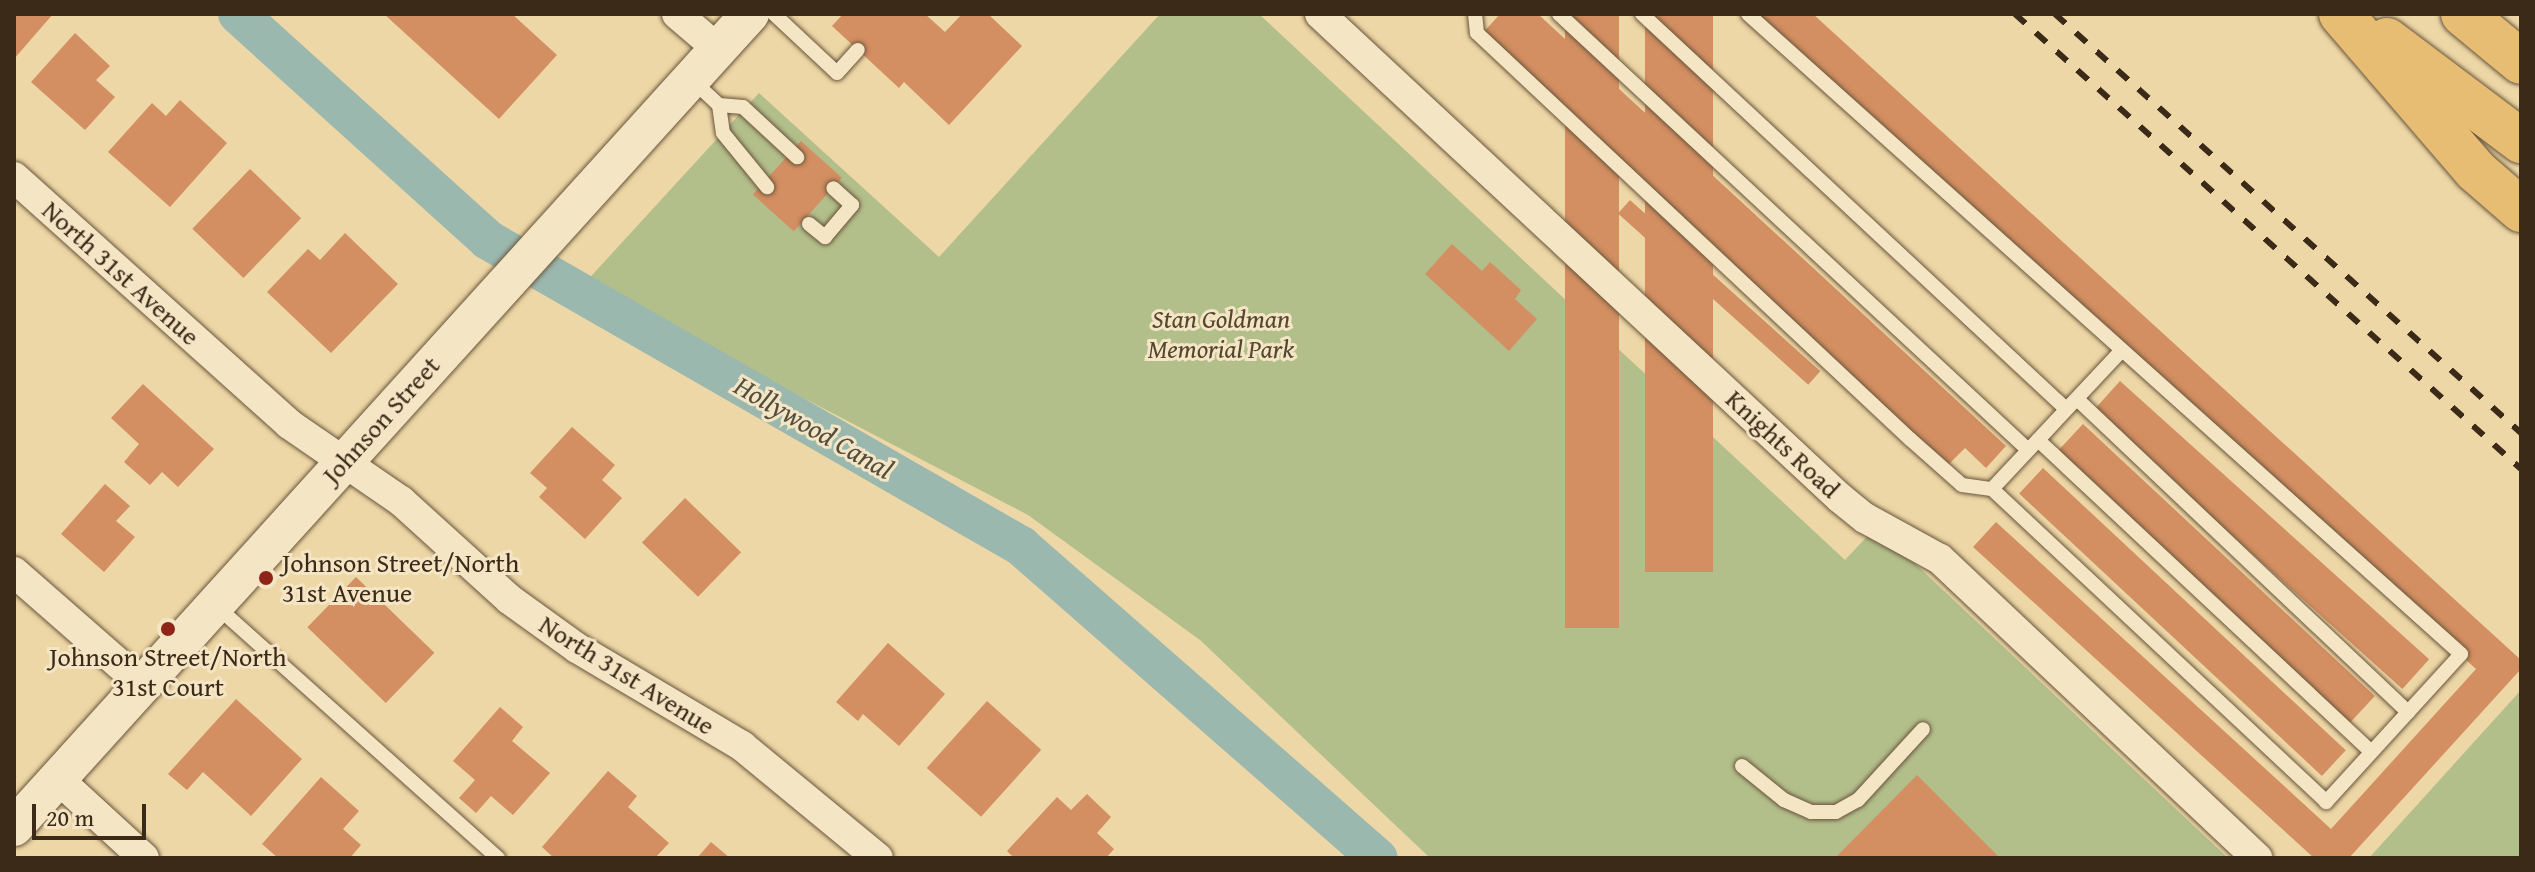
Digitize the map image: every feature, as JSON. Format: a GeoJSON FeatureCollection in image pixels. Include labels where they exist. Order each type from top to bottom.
{"type":"FeatureCollection","features":[{"type":"Feature","properties":{"kind":"highway"},"geometry":{"type":"LineString","coordinates":[[2341,14],[2475,170],[2521,210]]}},
{"type":"Feature","properties":{"kind":"highway"},"geometry":{"type":"LineString","coordinates":[[2353,14],[2521,141]]}},
{"type":"Feature","properties":{"kind":"highway"},"geometry":{"type":"LineString","coordinates":[[2463,14],[2521,62]]}},
{"type":"Feature","properties":{"kind":"street"},"geometry":{"type":"LineString","coordinates":[[677,14],[718,49]]}},
{"type":"Feature","properties":{"kind":"street","name":"Johnson Street"},"geometry":{"type":"LineString","coordinates":[[14,827],[750,14]]}},
{"type":"Feature","properties":{"kind":"street","name":"Knights Road"},"geometry":{"type":"LineString","coordinates":[[1320,14],[1840,498],[1865,518],[1940,559],[2257,858]]}},
{"type":"Feature","properties":{"kind":"street","name":"North 31st Avenue"},"geometry":{"type":"LineString","coordinates":[[14,177],[289,424],[401,501],[528,613],[742,746],[878,858]]}},
{"type":"Feature","properties":{"kind":"street"},"geometry":{"type":"LineString","coordinates":[[14,572],[142,684]]}},
{"type":"Feature","properties":{"kind":"street"},"geometry":{"type":"LineString","coordinates":[[57,778],[144,858]]}},
{"type":"Feature","properties":{"kind":"lane"},"geometry":{"type":"LineString","coordinates":[[774,14],[837,73],[858,50]]}},
{"type":"Feature","properties":{"kind":"lane"},"geometry":{"type":"LineString","coordinates":[[1475,14],[1477,33],[1910,439],[1962,485],[1992,489],[2326,802],[2461,654],[1748,14]]}},
{"type":"Feature","properties":{"kind":"lane"},"geometry":{"type":"LineString","coordinates":[[1559,14],[2371,752]]}},
{"type":"Feature","properties":{"kind":"lane"},"geometry":{"type":"LineString","coordinates":[[1642,14],[2408,712]]}},
{"type":"Feature","properties":{"kind":"lane"},"geometry":{"type":"LineString","coordinates":[[690,79],[719,105],[743,107],[797,157]]}},
{"type":"Feature","properties":{"kind":"lane"},"geometry":{"type":"LineString","coordinates":[[719,105],[723,133],[767,187]]}},
{"type":"Feature","properties":{"kind":"lane"},"geometry":{"type":"LineString","coordinates":[[809,224],[825,237],[852,205],[833,188]]}},
{"type":"Feature","properties":{"kind":"lane"},"geometry":{"type":"LineString","coordinates":[[1992,489],[2122,350]]}},
{"type":"Feature","properties":{"kind":"lane"},"geometry":{"type":"LineString","coordinates":[[215,605],[498,858]]}},
{"type":"Feature","properties":{"kind":"lane"},"geometry":{"type":"LineString","coordinates":[[1742,766],[1784,800],[1811,812],[1836,812],[1858,800],[1923,729]]}},
{"type":"Feature","properties":{"kind":"green space","name":"Stan Goldman Memorial Park"},"geometry":{"type":"Polygon","coordinates":[[[1160,14],[1259,14],[1845,560],[1876,527],[2228,858],[1430,858],[1200,640],[1028,515],[715,352],[610,318],[572,297],[759,93],[939,257],[1160,14]]]}},
{"type":"Feature","properties":{"kind":"green space"},"geometry":{"type":"Polygon","coordinates":[[[2521,690],[2521,858],[2369,858],[2521,690]]]}},
{"type":"Feature","properties":{"kind":"building"},"geometry":{"type":"Polygon","coordinates":[[[14,14],[53,14],[14,59],[14,14]]]}},
{"type":"Feature","properties":{"kind":"building"},"geometry":{"type":"Polygon","coordinates":[[[384,14],[512,14],[557,55],[499,119],[384,14]]]}},
{"type":"Feature","properties":{"kind":"building"},"geometry":{"type":"Polygon","coordinates":[[[843,14],[925,14],[945,32],[962,14],[988,14],[1022,46],[949,125],[904,82],[899,88],[832,26],[843,14]]]}},
{"type":"Feature","properties":{"kind":"building"},"geometry":{"type":"Polygon","coordinates":[[[1500,14],[1538,14],[2006,446],[1986,468],[1965,448],[1948,465],[1482,34],[1500,14]]]}},
{"type":"Feature","properties":{"kind":"building"},"geometry":{"type":"Polygon","coordinates":[[[1565,14],[1619,14],[1619,628],[1565,628],[1565,14]]]}},
{"type":"Feature","properties":{"kind":"building"},"geometry":{"type":"Polygon","coordinates":[[[1645,14],[1713,14],[1713,572],[1645,572],[1645,14]]]}},
{"type":"Feature","properties":{"kind":"building"},"geometry":{"type":"Polygon","coordinates":[[[1759,14],[1813,14],[2521,660],[2521,669],[2349,858],[2314,858],[1973,547],[1996,522],[2331,829],[2476,669],[1759,14]]]}},
{"type":"Feature","properties":{"kind":"building"},"geometry":{"type":"Polygon","coordinates":[[[75,33],[110,66],[96,80],[115,97],[85,130],[31,82],[75,33]]]}},
{"type":"Feature","properties":{"kind":"building"},"geometry":{"type":"Polygon","coordinates":[[[180,100],[227,143],[170,207],[108,152],[152,103],[166,116],[180,100]]]}},
{"type":"Feature","properties":{"kind":"building"},"geometry":{"type":"Polygon","coordinates":[[[801,141],[842,178],[794,231],[753,195],[801,141]]]}},
{"type":"Feature","properties":{"kind":"building"},"geometry":{"type":"Polygon","coordinates":[[[250,169],[301,218],[243,278],[192,229],[250,169]]]}},
{"type":"Feature","properties":{"kind":"building"},"geometry":{"type":"Polygon","coordinates":[[[1630,200],[1820,371],[1808,385],[1618,213],[1630,200]]]}},
{"type":"Feature","properties":{"kind":"building"},"geometry":{"type":"Polygon","coordinates":[[[345,233],[398,284],[331,353],[267,292],[308,249],[320,260],[345,233]]]}},
{"type":"Feature","properties":{"kind":"building"},"geometry":{"type":"Polygon","coordinates":[[[1452,244],[1482,271],[1490,262],[1521,290],[1515,299],[1537,319],[1509,351],[1425,274],[1452,244]]]}},
{"type":"Feature","properties":{"kind":"building"},"geometry":{"type":"Polygon","coordinates":[[[2120,381],[2429,659],[2402,689],[2093,411],[2120,381]]]}},
{"type":"Feature","properties":{"kind":"building"},"geometry":{"type":"Polygon","coordinates":[[[143,384],[214,449],[178,487],[162,472],[150,485],[124,462],[139,444],[111,418],[143,384]]]}},
{"type":"Feature","properties":{"kind":"building"},"geometry":{"type":"Polygon","coordinates":[[[2083,424],[2375,696],[2350,723],[2058,451],[2083,424]]]}},
{"type":"Feature","properties":{"kind":"building"},"geometry":{"type":"Polygon","coordinates":[[[572,427],[615,465],[602,480],[622,498],[585,539],[539,497],[547,488],[530,473],[572,427]]]}},
{"type":"Feature","properties":{"kind":"building"},"geometry":{"type":"Polygon","coordinates":[[[2043,468],[2346,750],[2322,776],[2019,494],[2043,468]]]}},
{"type":"Feature","properties":{"kind":"building"},"geometry":{"type":"Polygon","coordinates":[[[105,484],[130,506],[116,521],[135,537],[104,572],[61,534],[105,484]]]}},
{"type":"Feature","properties":{"kind":"building"},"geometry":{"type":"Polygon","coordinates":[[[685,498],[741,552],[698,597],[642,543],[685,498]]]}},
{"type":"Feature","properties":{"kind":"building"},"geometry":{"type":"Polygon","coordinates":[[[356,577],[434,653],[386,703],[307,627],[356,577]]]}},
{"type":"Feature","properties":{"kind":"building"},"geometry":{"type":"Polygon","coordinates":[[[888,643],[945,694],[899,746],[863,714],[858,721],[836,702],[888,643]]]}},
{"type":"Feature","properties":{"kind":"building"},"geometry":{"type":"Polygon","coordinates":[[[236,699],[302,759],[251,816],[203,772],[187,790],[168,774],[236,699]]]}},
{"type":"Feature","properties":{"kind":"building"},"geometry":{"type":"Polygon","coordinates":[[[987,701],[1041,750],[981,817],[927,768],[987,701]]]}},
{"type":"Feature","properties":{"kind":"building"},"geometry":{"type":"Polygon","coordinates":[[[500,707],[523,727],[512,741],[550,773],[513,815],[491,796],[476,813],[459,798],[475,780],[453,761],[500,707]]]}},
{"type":"Feature","properties":{"kind":"building"},"geometry":{"type":"Polygon","coordinates":[[[608,771],[637,796],[628,807],[669,843],[655,858],[554,858],[542,847],[608,771]]]}},
{"type":"Feature","properties":{"kind":"building"},"geometry":{"type":"Polygon","coordinates":[[[1917,775],[2000,858],[1835,858],[1917,775]]]}},
{"type":"Feature","properties":{"kind":"building"},"geometry":{"type":"Polygon","coordinates":[[[321,777],[359,811],[343,829],[361,845],[350,858],[278,858],[262,844],[321,777]]]}},
{"type":"Feature","properties":{"kind":"building"},"geometry":{"type":"Polygon","coordinates":[[[1087,794],[1111,817],[1097,833],[1114,849],[1106,858],[1014,858],[1007,851],[1057,797],[1071,810],[1087,794]]]}},
{"type":"Feature","properties":{"kind":"building"},"geometry":{"type":"Polygon","coordinates":[[[711,842],[730,858],[697,858],[711,842]]]}},
{"type":"Feature","properties":{"kind":"waterway","name":"Hollywood Canal"},"geometry":{"type":"LineString","coordinates":[[238,14],[488,240],[1021,546],[1378,858]]}},
{"type":"Feature","properties":{"kind":"railway"},"geometry":{"type":"LineString","coordinates":[[2015,14],[2521,469]]}},
{"type":"Feature","properties":{"kind":"railway"},"geometry":{"type":"LineString","coordinates":[[2055,14],[2521,433]]}},
{"type":"Feature","properties":{"kind":"place","name":"Johnson Street/North 31st Avenue"},"geometry":{"type":"Point","coordinates":[266,578]}},
{"type":"Feature","properties":{"kind":"place","name":"Johnson Street/North 31st Court"},"geometry":{"type":"Point","coordinates":[168,629]}}]}
